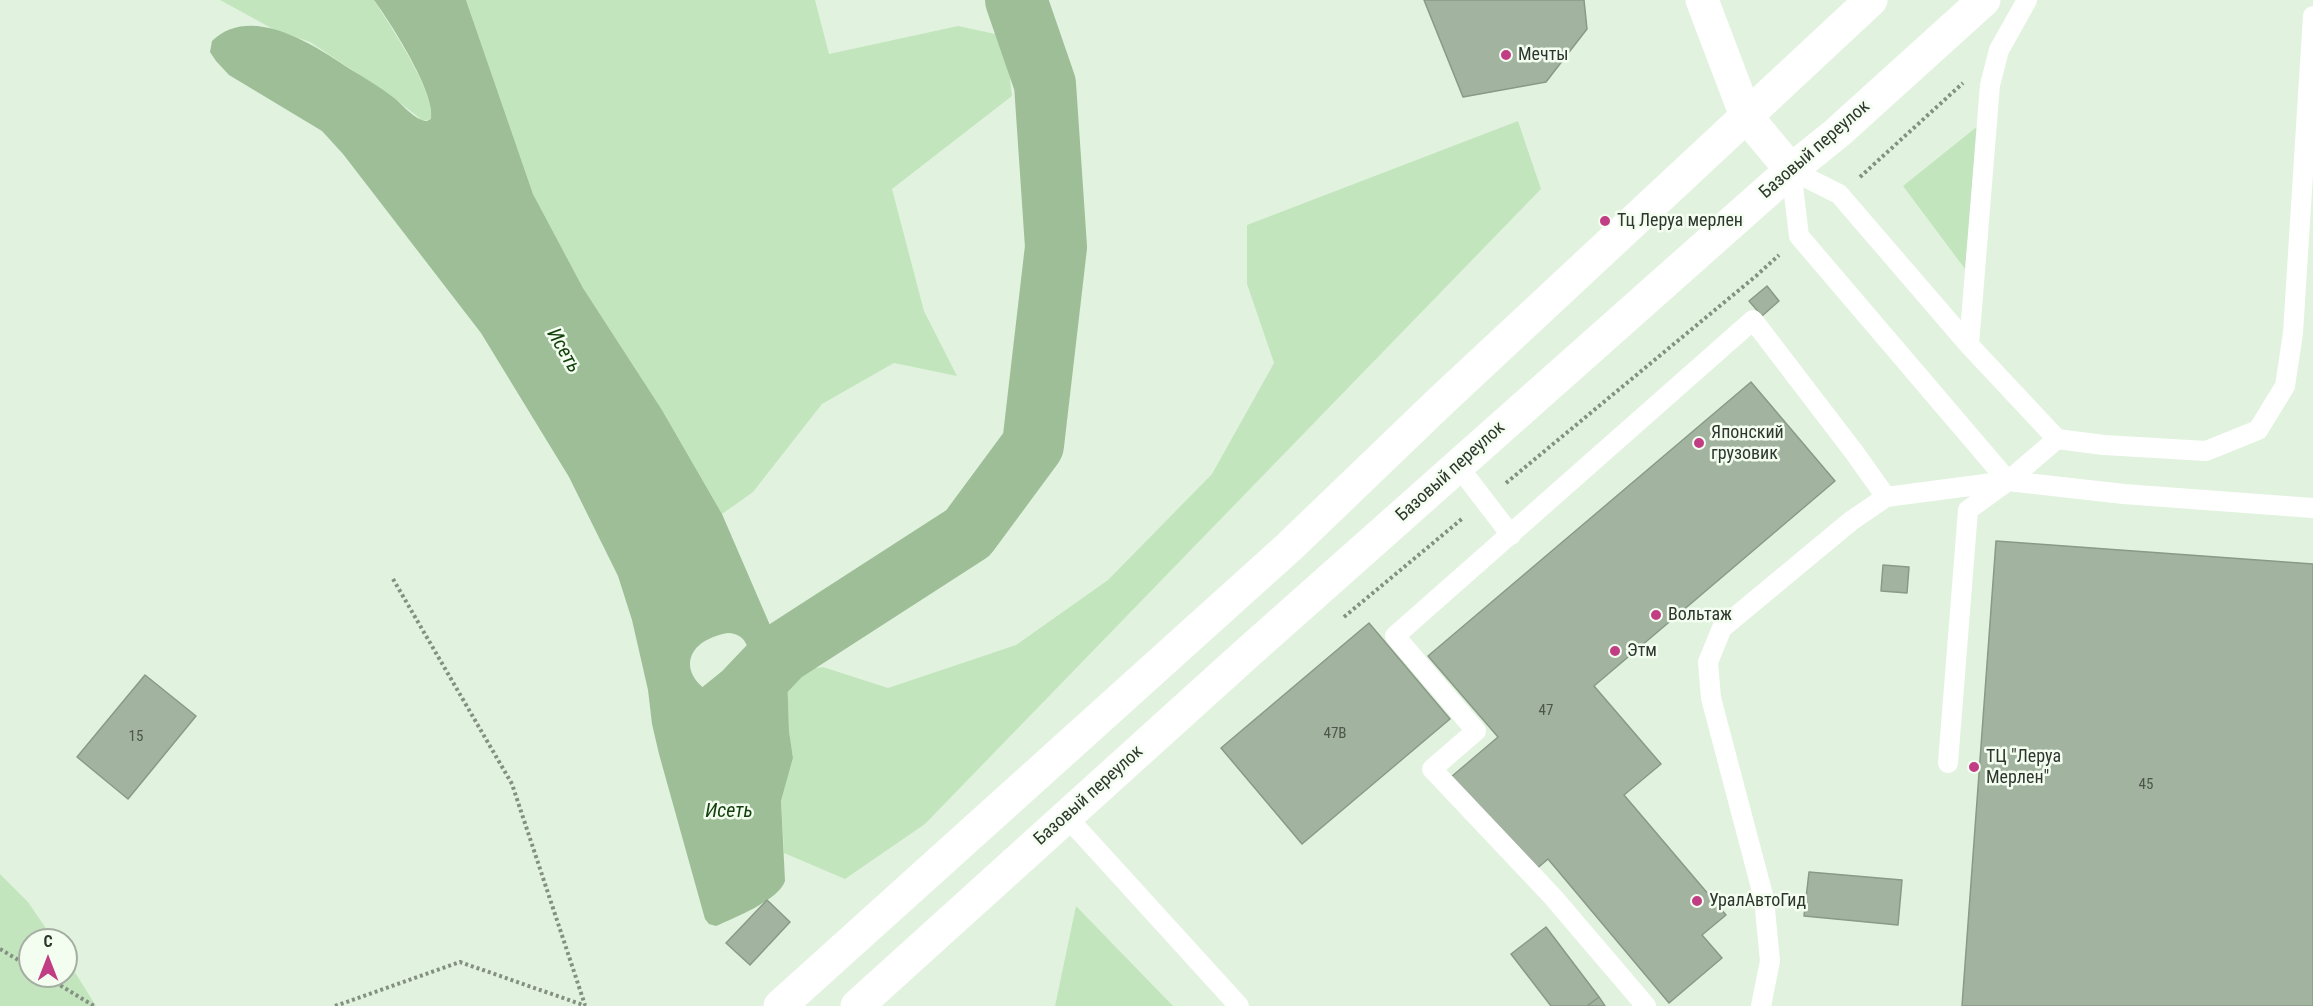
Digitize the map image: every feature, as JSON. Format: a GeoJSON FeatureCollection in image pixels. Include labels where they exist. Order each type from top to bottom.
{"type":"FeatureCollection","features":[{"type":"Feature","properties":{"kind":"main road"},"geometry":{"type":"LineString","coordinates":[[1702,0],[1746,116],[1791,170]]}},
{"type":"Feature","properties":{"kind":"main road"},"geometry":{"type":"LineString","coordinates":[[780,1006],[1289,547],[1442,399],[1871,0]]}},
{"type":"Feature","properties":{"kind":"main road","name":"Базовый переулок"},"geometry":{"type":"LineString","coordinates":[[857,1006],[1458,466],[1791,170],[1837,133],[1984,0]]}},
{"type":"Feature","properties":{"kind":"lane"},"geometry":{"type":"LineString","coordinates":[[1969,345],[1990,85],[1999,50],[2027,0]]}},
{"type":"Feature","properties":{"kind":"lane"},"geometry":{"type":"LineString","coordinates":[[1791,170],[1839,194],[1969,345],[2057,439],[2104,445],[2205,451],[2258,430],[2285,386],[2293,333],[2313,16]]}},
{"type":"Feature","properties":{"kind":"lane"},"geometry":{"type":"LineString","coordinates":[[1791,170],[1799,236],[2008,482]]}},
{"type":"Feature","properties":{"kind":"lane"},"geometry":{"type":"LineString","coordinates":[[1646,1006],[1553,897],[1432,770],[1476,731],[1395,636],[1753,320],[1886,497]]}},
{"type":"Feature","properties":{"kind":"lane"},"geometry":{"type":"LineString","coordinates":[[1948,763],[1968,510],[2008,482],[2057,439]]}},
{"type":"Feature","properties":{"kind":"lane"},"geometry":{"type":"LineString","coordinates":[[1458,466],[1512,535]]}},
{"type":"Feature","properties":{"kind":"lane"},"geometry":{"type":"LineString","coordinates":[[1761,1006],[1770,961],[1764,899],[1711,698],[1708,662],[1722,628],[1851,521],[1886,497],[2008,482],[2124,494],[2313,508]]}},
{"type":"Feature","properties":{"kind":"lane"},"geometry":{"type":"LineString","coordinates":[[1066,816],[1239,1006]]}},
{"type":"Feature","properties":{"kind":"path"},"geometry":{"type":"LineString","coordinates":[[1839,194],[1999,50]]}},
{"type":"Feature","properties":{"kind":"path"},"geometry":{"type":"LineString","coordinates":[[1756,276],[1799,236]]}},
{"type":"Feature","properties":{"kind":"path"},"geometry":{"type":"LineString","coordinates":[[393,579],[512,784],[586,1006]]}},
{"type":"Feature","properties":{"kind":"path"},"geometry":{"type":"LineString","coordinates":[[0,949],[18,960]]}},
{"type":"Feature","properties":{"kind":"path"},"geometry":{"type":"LineString","coordinates":[[335,1006],[460,962],[586,1006]]}},
{"type":"Feature","properties":{"kind":"path"},"geometry":{"type":"LineString","coordinates":[[65,988],[94,1006]]}},
{"type":"Feature","properties":{"kind":"shaded area"},"geometry":{"type":"Polygon","coordinates":[[[220,0],[374,0],[419,76],[431,107],[431,119],[423,121],[393,97],[310,42],[273,29],[220,0]]]}},
{"type":"Feature","properties":{"kind":"shaded area"},"geometry":{"type":"Polygon","coordinates":[[[466,0],[815,0],[829,54],[958,26],[1005,36],[1012,96],[892,189],[924,311],[957,376],[894,363],[822,404],[753,492],[722,514],[662,410],[583,288],[533,194],[466,0]]]}},
{"type":"Feature","properties":{"kind":"shaded area"},"geometry":{"type":"Polygon","coordinates":[[[1518,121],[1541,189],[925,824],[845,879],[784,853],[781,801],[793,758],[789,731],[787,672],[823,667],[888,688],[1016,645],[1108,580],[1212,474],[1274,363],[1247,284],[1247,225],[1518,121]]]}},
{"type":"Feature","properties":{"kind":"shaded area"},"geometry":{"type":"Polygon","coordinates":[[[1979,125],[1965,269],[1903,186],[1979,125]]]}},
{"type":"Feature","properties":{"kind":"shaded area"},"geometry":{"type":"Polygon","coordinates":[[[0,874],[28,902],[46,928],[18,928],[18,988],[78,988],[78,977],[96,1006],[0,1006],[0,874]]]}},
{"type":"Feature","properties":{"kind":"shaded area"},"geometry":{"type":"Polygon","coordinates":[[[1076,906],[1173,1006],[1055,1006],[1076,906]]]}},
{"type":"Feature","properties":{"kind":"water","name":"Исеть"},"geometry":{"type":"Polygon","coordinates":[[[374,0],[466,0],[533,194],[583,288],[662,410],[722,514],[782,653],[787,672],[789,731],[793,758],[781,801],[785,881],[774,895],[765,901],[716,926],[709,924],[705,919],[659,754],[652,724],[648,690],[632,620],[618,576],[569,477],[481,333],[343,154],[322,131],[229,75],[210,52],[212,41],[228,30],[245,26],[263,27],[282,32],[319,49],[393,97],[414,116],[427,121],[431,119],[431,107],[419,76],[400,40],[374,0]],[[728,633],[713,637],[694,651],[690,660],[691,670],[696,680],[718,697],[727,694],[735,686],[747,665],[746,644],[740,636],[728,633]]]}},
{"type":"Feature","properties":{"kind":"building","name":"Мечты"},"geometry":{"type":"Polygon","coordinates":[[[1424,0],[1584,0],[1587,29],[1546,82],[1463,97],[1424,0]]]}},
{"type":"Feature","properties":{"kind":"building"},"geometry":{"type":"Polygon","coordinates":[[[1767,286],[1779,301],[1762,316],[1749,301],[1767,286]]]}},
{"type":"Feature","properties":{"kind":"building"},"geometry":{"type":"Polygon","coordinates":[[[1751,382],[1835,481],[1594,686],[1661,764],[1624,795],[1726,915],[1702,935],[1722,958],[1669,1003],[1548,859],[1526,878],[1444,783],[1498,737],[1428,656],[1751,382]]]}},
{"type":"Feature","properties":{"kind":"building"},"geometry":{"type":"Polygon","coordinates":[[[1996,541],[2313,564],[2313,1006],[1962,1006],[1996,541]]]}},
{"type":"Feature","properties":{"kind":"building"},"geometry":{"type":"Polygon","coordinates":[[[1883,565],[1909,567],[1907,593],[1881,591],[1883,565]]]}},
{"type":"Feature","properties":{"kind":"building"},"geometry":{"type":"Polygon","coordinates":[[[1369,623],[1450,719],[1302,844],[1221,748],[1369,623]]]}},
{"type":"Feature","properties":{"kind":"building"},"geometry":{"type":"Polygon","coordinates":[[[145,675],[196,716],[128,799],[77,757],[145,675]]]}},
{"type":"Feature","properties":{"kind":"building"},"geometry":{"type":"Polygon","coordinates":[[[1809,872],[1902,880],[1898,925],[1804,916],[1809,872]]]}},
{"type":"Feature","properties":{"kind":"building"},"geometry":{"type":"Polygon","coordinates":[[[767,900],[790,922],[750,965],[726,943],[767,900]]]}},
{"type":"Feature","properties":{"kind":"building"},"geometry":{"type":"Polygon","coordinates":[[[1546,927],[1599,997],[1587,1006],[1551,1006],[1511,954],[1546,927]]]}},
{"type":"Feature","properties":{"kind":"building"},"geometry":{"type":"Polygon","coordinates":[[[1599,997],[1605,1006],[1587,1006],[1599,997]]]}},
{"type":"Feature","properties":{"kind":"waterway"},"geometry":{"type":"LineString","coordinates":[[722,711],[743,694],[782,653],[968,533],[1033,445],[1056,247],[1045,84],[1016,0]]}},
{"type":"Feature","properties":{"kind":"place","name":"Мечты"},"geometry":{"type":"Point","coordinates":[1506,55]}},
{"type":"Feature","properties":{"kind":"place","name":"Тц Леруа мерлен"},"geometry":{"type":"Point","coordinates":[1605,221]}},
{"type":"Feature","properties":{"kind":"place","name":"Японский грузовик"},"geometry":{"type":"Point","coordinates":[1699,443]}},
{"type":"Feature","properties":{"kind":"place","name":"Вольтаж"},"geometry":{"type":"Point","coordinates":[1656,615]}},
{"type":"Feature","properties":{"kind":"place","name":"Этм"},"geometry":{"type":"Point","coordinates":[1615,651]}},
{"type":"Feature","properties":{"kind":"place","name":"ТЦ \"Леруа Мерлен\""},"geometry":{"type":"Point","coordinates":[1974,767]}},
{"type":"Feature","properties":{"kind":"place","name":"УралАвтоГид"},"geometry":{"type":"Point","coordinates":[1697,901]}}]}
